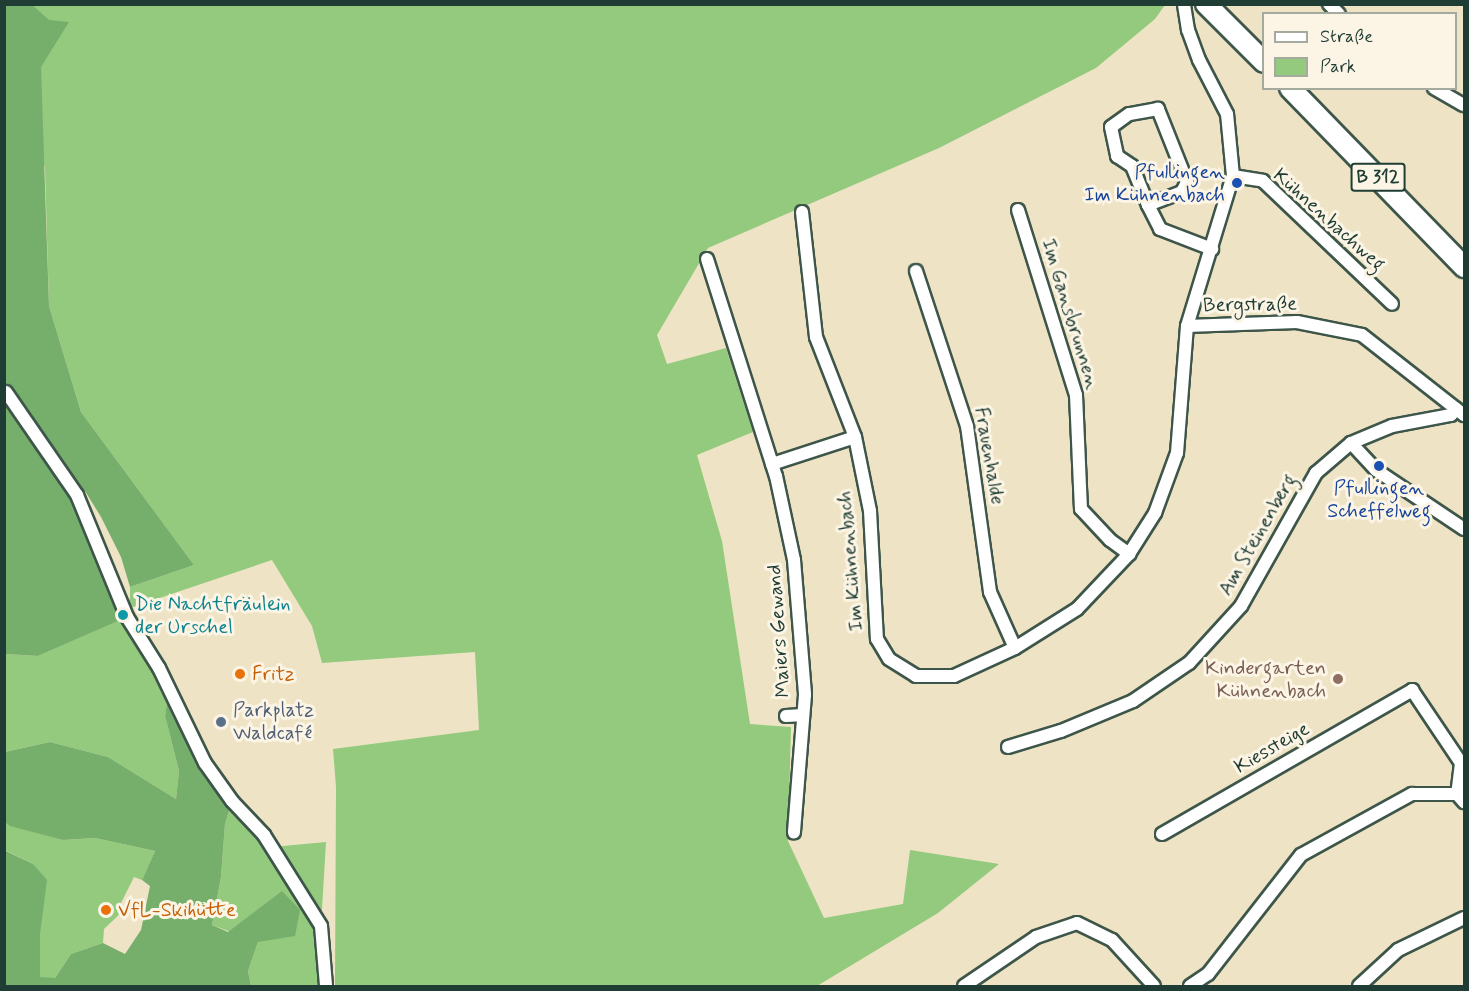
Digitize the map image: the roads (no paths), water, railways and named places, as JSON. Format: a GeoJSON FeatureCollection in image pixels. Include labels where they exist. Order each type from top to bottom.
{"type":"FeatureCollection","features":[{"type":"Feature","properties":{"kind":"main road"},"geometry":{"type":"LineString","coordinates":[[1206,4],[1262,61]]}},
{"type":"Feature","properties":{"kind":"main road","name":"B 312"},"geometry":{"type":"LineString","coordinates":[[1292,90],[1464,267]]}},
{"type":"Feature","properties":{"kind":"street","name":"Im Kühnenbach"},"geometry":{"type":"LineString","coordinates":[[802,212],[816,337],[855,436],[870,511],[878,639],[889,659],[916,676],[954,676],[1015,648],[1077,609],[1130,554],[1155,513],[1177,453],[1187,326],[1233,176],[1227,114],[1199,60],[1188,30],[1184,4]]}},
{"type":"Feature","properties":{"kind":"street"},"geometry":{"type":"LineString","coordinates":[[1438,90],[1464,105]]}},
{"type":"Feature","properties":{"kind":"street"},"geometry":{"type":"LineString","coordinates":[[1148,205],[1182,192],[1187,182],[1158,109],[1129,114],[1111,127],[1118,156],[1132,165],[1148,205],[1160,230],[1212,249]]}},
{"type":"Feature","properties":{"kind":"street","name":"Kühnenbachweg"},"geometry":{"type":"LineString","coordinates":[[1233,176],[1263,181],[1392,304]]}},
{"type":"Feature","properties":{"kind":"street","name":"Im Gansbrunnen"},"geometry":{"type":"LineString","coordinates":[[1018,210],[1076,395],[1081,509],[1110,540],[1130,554]]}},
{"type":"Feature","properties":{"kind":"street","name":"Maiers Gewand"},"geometry":{"type":"LineString","coordinates":[[707,259],[772,464],[795,560],[804,645],[803,715],[794,833]]}},
{"type":"Feature","properties":{"kind":"street","name":"Frauenhalde"},"geometry":{"type":"LineString","coordinates":[[916,271],[967,426],[990,592],[1015,648]]}},
{"type":"Feature","properties":{"kind":"street","name":"Bergstraße"},"geometry":{"type":"LineString","coordinates":[[1187,326],[1297,322],[1362,335],[1460,412]]}},
{"type":"Feature","properties":{"kind":"street"},"geometry":{"type":"LineString","coordinates":[[6,392],[77,495],[127,617],[159,668],[205,763],[292,875],[321,926],[326,987]]}},
{"type":"Feature","properties":{"kind":"street","name":"Am Steinenberg"},"geometry":{"type":"LineString","coordinates":[[1008,747],[1061,731],[1132,701],[1188,663],[1241,606],[1316,473],[1352,443],[1392,426],[1460,412]]}},
{"type":"Feature","properties":{"kind":"street"},"geometry":{"type":"LineString","coordinates":[[772,464],[855,436]]}},
{"type":"Feature","properties":{"kind":"street"},"geometry":{"type":"LineString","coordinates":[[1352,443],[1376,470],[1464,529]]}},
{"type":"Feature","properties":{"kind":"street","name":"Kiessteige"},"geometry":{"type":"LineString","coordinates":[[1162,834],[1412,690],[1461,763],[1461,798]]}},
{"type":"Feature","properties":{"kind":"street"},"geometry":{"type":"LineString","coordinates":[[786,716],[803,715]]}},
{"type":"Feature","properties":{"kind":"street"},"geometry":{"type":"LineString","coordinates":[[1190,987],[1215,966],[1301,855],[1412,794],[1461,798]]}},
{"type":"Feature","properties":{"kind":"street"},"geometry":{"type":"LineString","coordinates":[[1359,987],[1398,950],[1464,918]]}},
{"type":"Feature","properties":{"kind":"street"},"geometry":{"type":"LineString","coordinates":[[964,987],[1036,937],[1077,923],[1112,940],[1154,987]]}},
{"type":"Feature","properties":{"kind":"place","name":"Pfullingen Im Kühnenbach"},"geometry":{"type":"Point","coordinates":[1237,183]}},
{"type":"Feature","properties":{"kind":"place","name":"Pfullingen Scheffelweg"},"geometry":{"type":"Point","coordinates":[1379,466]}},
{"type":"Feature","properties":{"kind":"place","name":"Die Nachtfräulein der Urschel"},"geometry":{"type":"Point","coordinates":[123,615]}},
{"type":"Feature","properties":{"kind":"place","name":"Fritz"},"geometry":{"type":"Point","coordinates":[240,674]}},
{"type":"Feature","properties":{"kind":"place","name":"Kindergarten Kühnenbach"},"geometry":{"type":"Point","coordinates":[1338,679]}},
{"type":"Feature","properties":{"kind":"place","name":"Parkplatz Waldcafé"},"geometry":{"type":"Point","coordinates":[221,722]}},
{"type":"Feature","properties":{"kind":"place","name":"VfL-Skihütte"},"geometry":{"type":"Point","coordinates":[106,910]}}]}
